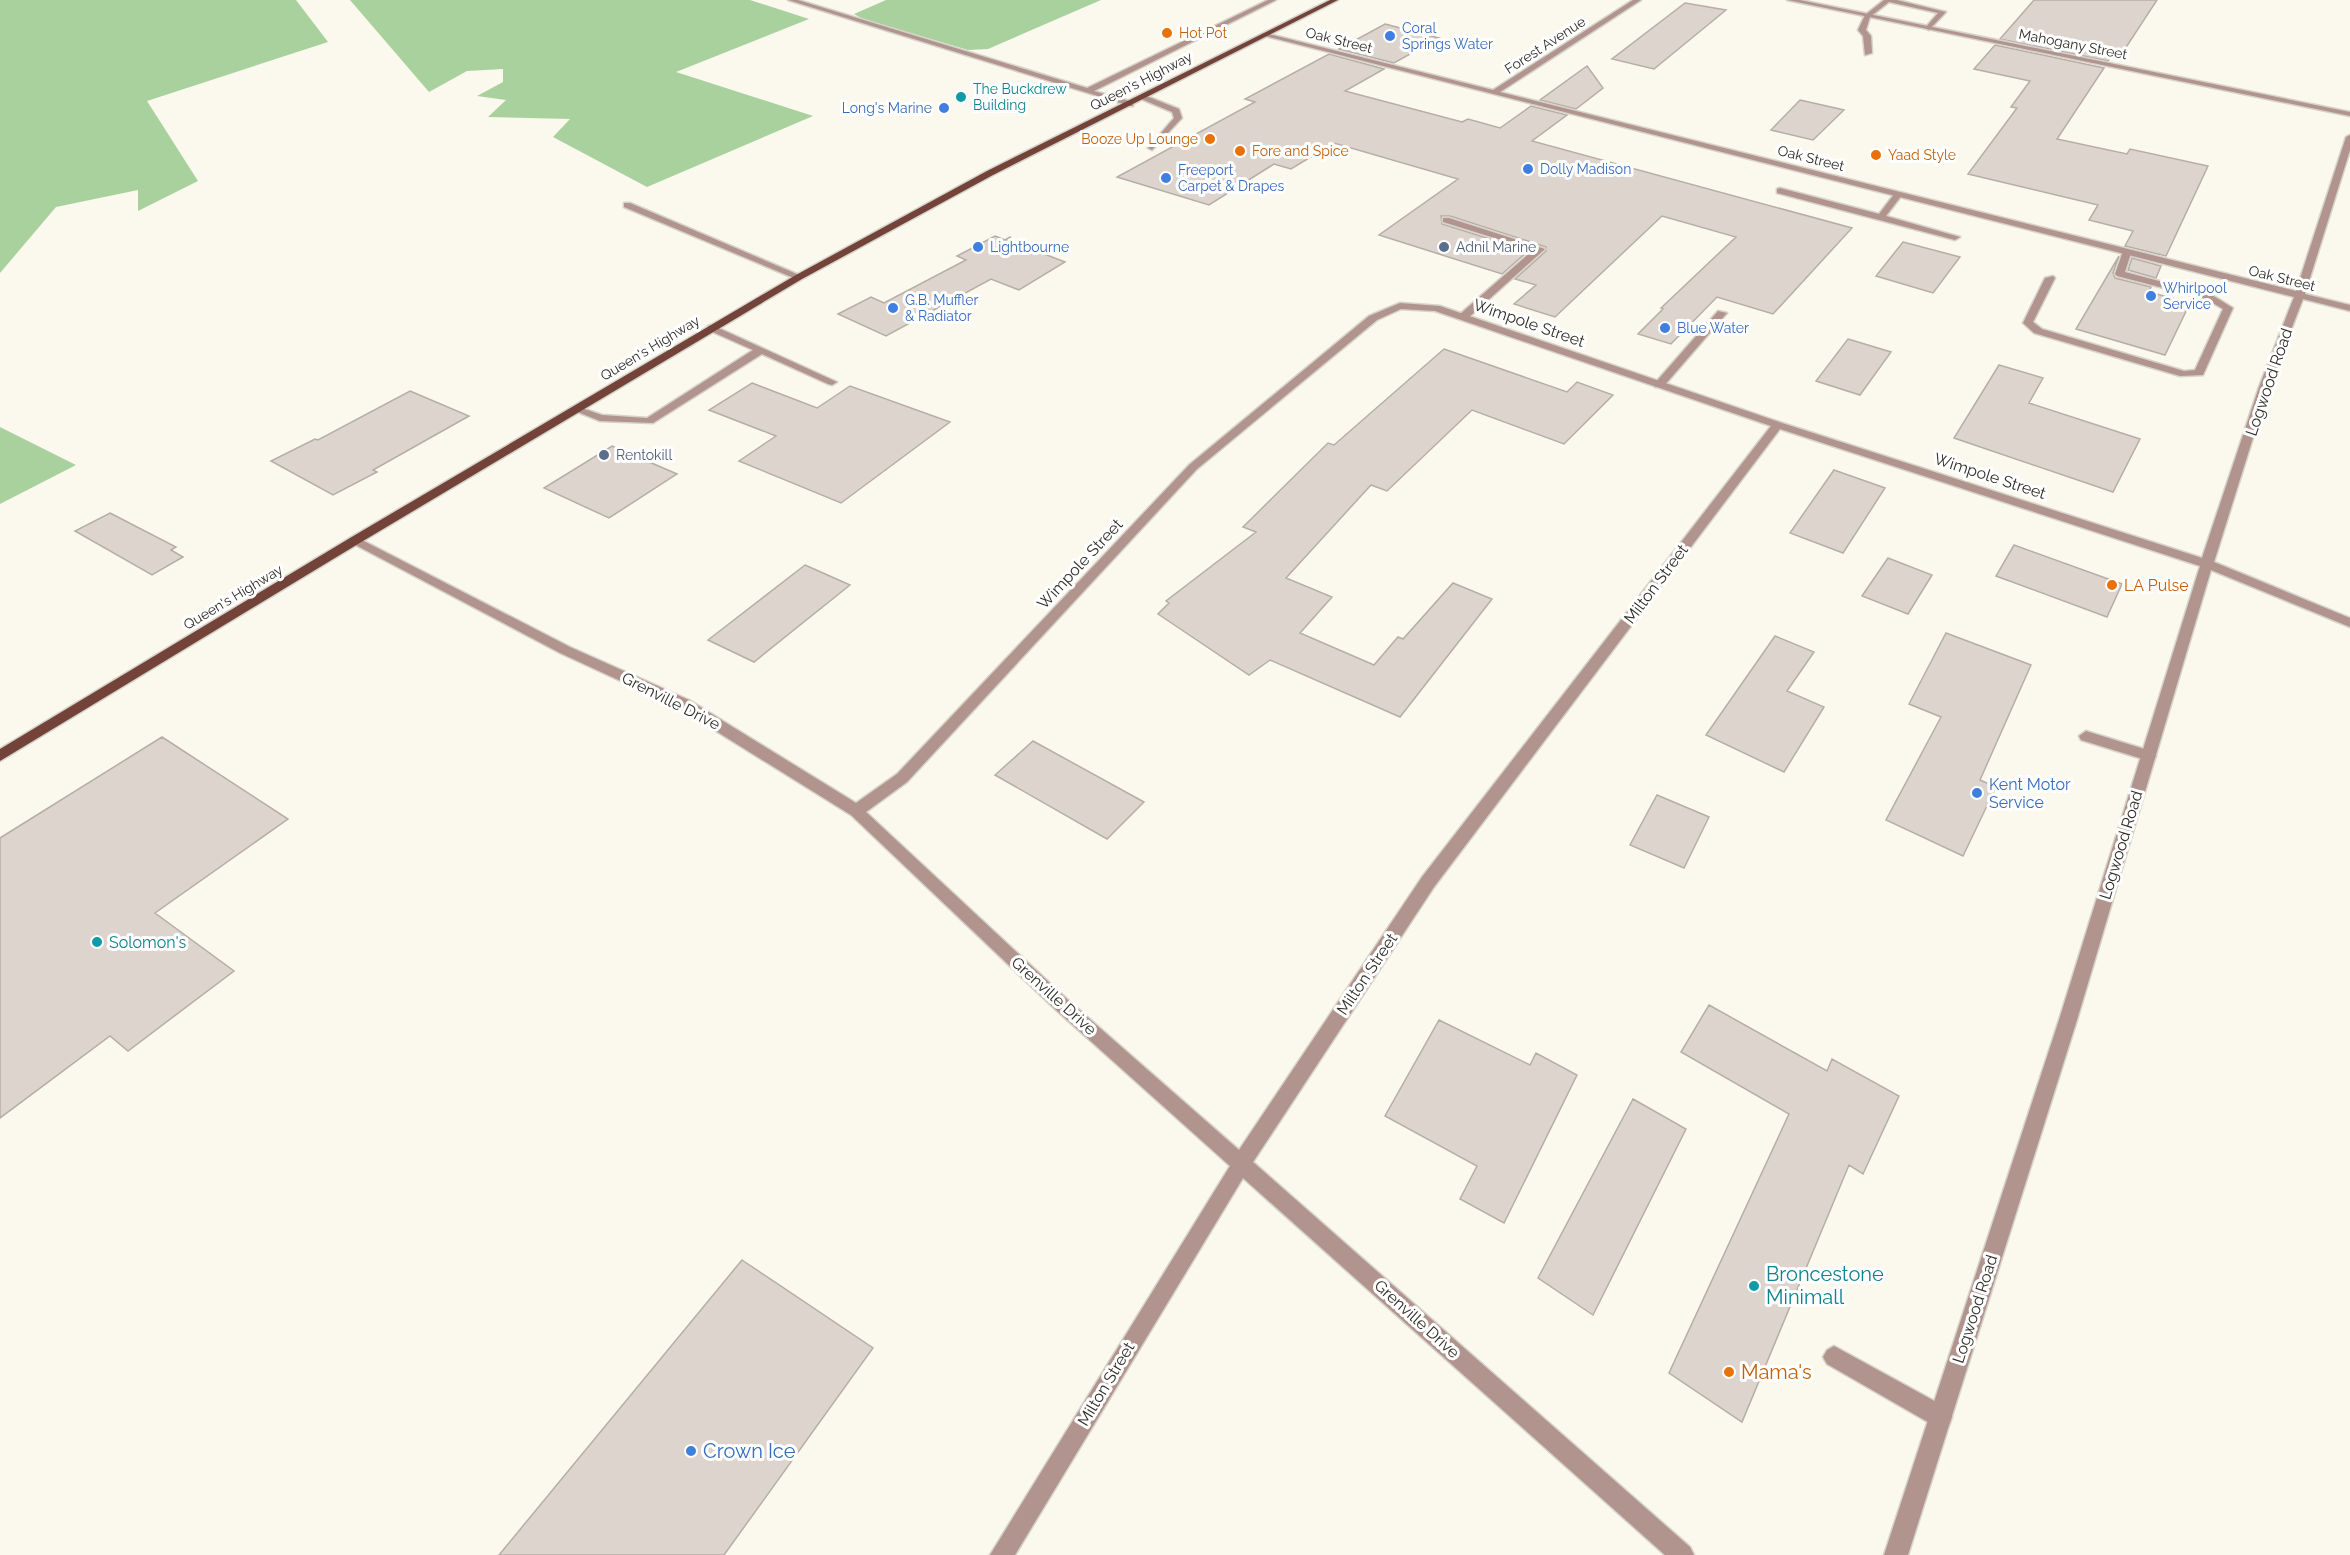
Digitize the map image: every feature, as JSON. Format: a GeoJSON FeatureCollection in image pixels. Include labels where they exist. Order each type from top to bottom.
{"type":"FeatureCollection","features":[{"type":"Feature","properties":{"kind":"main road","name":"Queen's Highway"},"geometry":{"type":"LineString","coordinates":[[1,753],[799,277],[990,173],[1335,0]]}},
{"type":"Feature","properties":{"kind":"street"},"geometry":{"type":"LineString","coordinates":[[791,0],[1130,104]]}},
{"type":"Feature","properties":{"kind":"street"},"geometry":{"type":"LineString","coordinates":[[1087,91],[1273,0]]}},
{"type":"Feature","properties":{"kind":"street","name":"Forest Avenue"},"geometry":{"type":"LineString","coordinates":[[1495,92],[1638,0]]}},
{"type":"Feature","properties":{"kind":"street","name":"Mahogany Street"},"geometry":{"type":"LineString","coordinates":[[1790,0],[2350,114]]}},
{"type":"Feature","properties":{"kind":"street"},"geometry":{"type":"LineString","coordinates":[[1868,52],[1867,36],[1862,30],[1867,16],[1888,0],[1942,12],[1929,28]]}},
{"type":"Feature","properties":{"kind":"street","name":"Oak Street"},"geometry":{"type":"LineString","coordinates":[[1265,35],[2350,308]]}},
{"type":"Feature","properties":{"kind":"street"},"geometry":{"type":"LineString","coordinates":[[1144,97],[1176,111],[1178,118],[1152,148]]}},
{"type":"Feature","properties":{"kind":"street","name":"Logwood Road"},"geometry":{"type":"LineString","coordinates":[[1896,1555],[2068,1020],[2219,523],[2264,387],[2299,297],[2350,137]]}},
{"type":"Feature","properties":{"kind":"street"},"geometry":{"type":"LineString","coordinates":[[1780,191],[1955,237]]}},
{"type":"Feature","properties":{"kind":"street"},"geometry":{"type":"LineString","coordinates":[[1882,216],[1898,195]]}},
{"type":"Feature","properties":{"kind":"street"},"geometry":{"type":"LineString","coordinates":[[627,205],[799,277]]}},
{"type":"Feature","properties":{"kind":"street"},"geometry":{"type":"LineString","coordinates":[[1446,220],[1540,249],[1463,317]]}},
{"type":"Feature","properties":{"kind":"street"},"geometry":{"type":"LineString","coordinates":[[2050,278],[2028,323],[2038,331],[2184,374],[2199,373],[2228,308],[2209,297],[2120,274],[2126,253]]}},
{"type":"Feature","properties":{"kind":"street","name":"Wimpole Street"},"geometry":{"type":"LineString","coordinates":[[856,811],[902,778],[1193,467],[1373,318],[1400,306],[1436,308],[1778,425],[2208,564],[2350,623]]}},
{"type":"Feature","properties":{"kind":"street"},"geometry":{"type":"LineString","coordinates":[[1659,385],[1722,313]]}},
{"type":"Feature","properties":{"kind":"street"},"geometry":{"type":"LineString","coordinates":[[712,328],[832,382]]}},
{"type":"Feature","properties":{"kind":"street"},"geometry":{"type":"LineString","coordinates":[[576,409],[600,418],[649,421],[761,350]]}},
{"type":"Feature","properties":{"kind":"street","name":"Milton Street"},"geometry":{"type":"LineString","coordinates":[[1002,1555],[1242,1162],[1428,882],[1778,425]]}},
{"type":"Feature","properties":{"kind":"street","name":"Grenville Drive"},"geometry":{"type":"LineString","coordinates":[[354,541],[565,650],[684,704],[856,811],[1062,1005],[1242,1162],[1682,1555]]}},
{"type":"Feature","properties":{"kind":"street"},"geometry":{"type":"LineString","coordinates":[[2086,736],[2149,756]]}},
{"type":"Feature","properties":{"kind":"street"},"geometry":{"type":"LineString","coordinates":[[1834,1357],[1941,1417]]}},
{"type":"Feature","properties":{"kind":"green space"},"geometry":{"type":"Polygon","coordinates":[[[0,0],[296,0],[328,42],[147,101],[198,181],[138,211],[138,190],[56,207],[0,273],[0,0]]]}},
{"type":"Feature","properties":{"kind":"green space"},"geometry":{"type":"Polygon","coordinates":[[[350,0],[750,0],[809,19],[676,72],[813,116],[647,187],[553,137],[570,119],[488,117],[506,100],[477,96],[503,82],[503,69],[467,71],[429,92],[350,0]]]}},
{"type":"Feature","properties":{"kind":"green space"},"geometry":{"type":"Polygon","coordinates":[[[886,0],[1101,0],[988,49],[968,50],[863,19],[854,14],[886,0]]]}},
{"type":"Feature","properties":{"kind":"green space"},"geometry":{"type":"Polygon","coordinates":[[[0,427],[76,465],[0,504],[0,427]]]}},
{"type":"Feature","properties":{"kind":"building"},"geometry":{"type":"Polygon","coordinates":[[[2034,0],[2157,0],[2123,52],[2115,51],[2108,61],[2000,39],[2034,0]]]}},
{"type":"Feature","properties":{"kind":"building"},"geometry":{"type":"Polygon","coordinates":[[[1685,3],[1726,10],[1654,69],[1612,59],[1685,3]]]}},
{"type":"Feature","properties":{"kind":"building"},"geometry":{"type":"Polygon","coordinates":[[[1385,24],[1439,38],[1394,63],[1339,49],[1385,24]]]}},
{"type":"Feature","properties":{"kind":"building"},"geometry":{"type":"Polygon","coordinates":[[[1995,45],[2104,68],[2057,139],[2127,154],[2130,149],[2208,166],[2166,256],[2125,246],[2133,231],[2089,220],[2098,205],[1968,174],[2017,108],[2011,107],[2030,81],[1974,69],[1995,45]]]}},
{"type":"Feature","properties":{"kind":"building"},"geometry":{"type":"Polygon","coordinates":[[[1329,54],[1384,69],[1345,91],[1462,122],[1468,119],[1500,128],[1531,106],[1567,115],[1532,141],[1852,228],[1773,314],[1717,297],[1671,344],[1638,334],[1663,309],[1661,308],[1736,237],[1662,216],[1555,317],[1514,304],[1536,285],[1515,279],[1546,251],[1546,247],[1450,216],[1441,216],[1442,224],[1528,251],[1502,274],[1379,235],[1458,179],[1334,143],[1291,169],[1274,164],[1209,205],[1117,177],[1255,102],[1245,99],[1329,54]]]}},
{"type":"Feature","properties":{"kind":"building"},"geometry":{"type":"Polygon","coordinates":[[[1587,66],[1603,88],[1576,109],[1540,100],[1587,66]]]}},
{"type":"Feature","properties":{"kind":"building"},"geometry":{"type":"Polygon","coordinates":[[[1800,100],[1844,110],[1813,140],[1771,130],[1800,100]]]}},
{"type":"Feature","properties":{"kind":"building"},"geometry":{"type":"Polygon","coordinates":[[[995,236],[1005,240],[1010,237],[1013,242],[1065,262],[1019,290],[991,279],[886,336],[838,314],[871,297],[884,303],[966,260],[957,256],[995,236]]]}},
{"type":"Feature","properties":{"kind":"building"},"geometry":{"type":"Polygon","coordinates":[[[1903,242],[1960,257],[1933,293],[1876,276],[1903,242]]]}},
{"type":"Feature","properties":{"kind":"building"},"geometry":{"type":"Polygon","coordinates":[[[2119,256],[2113,273],[2115,278],[2151,287],[2149,292],[2190,303],[2165,355],[2076,329],[2119,256]]]}},
{"type":"Feature","properties":{"kind":"building"},"geometry":{"type":"Polygon","coordinates":[[[2132,258],[2161,266],[2156,278],[2128,270],[2132,258]]]}},
{"type":"Feature","properties":{"kind":"building"},"geometry":{"type":"Polygon","coordinates":[[[1848,339],[1891,352],[1860,395],[1816,381],[1848,339]]]}},
{"type":"Feature","properties":{"kind":"building"},"geometry":{"type":"Polygon","coordinates":[[[1444,349],[1567,392],[1577,382],[1613,395],[1564,444],[1472,410],[1387,491],[1371,485],[1286,578],[1332,597],[1300,633],[1374,665],[1398,637],[1403,639],[1453,583],[1492,599],[1400,717],[1270,660],[1249,675],[1158,614],[1169,603],[1166,601],[1256,532],[1243,527],[1328,443],[1334,445],[1444,349]]]}},
{"type":"Feature","properties":{"kind":"building"},"geometry":{"type":"Polygon","coordinates":[[[1999,365],[2043,378],[2029,403],[2140,439],[2113,492],[1954,438],[1999,365]]]}},
{"type":"Feature","properties":{"kind":"building"},"geometry":{"type":"Polygon","coordinates":[[[752,383],[817,408],[850,386],[950,422],[841,503],[739,461],[776,436],[709,410],[752,383]]]}},
{"type":"Feature","properties":{"kind":"building"},"geometry":{"type":"Polygon","coordinates":[[[410,391],[469,416],[373,470],[377,472],[333,495],[271,461],[315,439],[318,440],[410,391]]]}},
{"type":"Feature","properties":{"kind":"building"},"geometry":{"type":"Polygon","coordinates":[[[612,446],[677,474],[609,518],[544,488],[612,446]]]}},
{"type":"Feature","properties":{"kind":"building"},"geometry":{"type":"Polygon","coordinates":[[[1834,470],[1885,488],[1843,553],[1790,533],[1834,470]]]}},
{"type":"Feature","properties":{"kind":"building"},"geometry":{"type":"Polygon","coordinates":[[[110,513],[176,547],[171,550],[183,557],[152,575],[75,531],[110,513]]]}},
{"type":"Feature","properties":{"kind":"building"},"geometry":{"type":"Polygon","coordinates":[[[2014,545],[2122,584],[2107,617],[1996,576],[2014,545]]]}},
{"type":"Feature","properties":{"kind":"building"},"geometry":{"type":"Polygon","coordinates":[[[1888,558],[1932,575],[1908,614],[1862,596],[1888,558]]]}},
{"type":"Feature","properties":{"kind":"building"},"geometry":{"type":"Polygon","coordinates":[[[805,565],[850,585],[754,662],[708,640],[805,565]]]}},
{"type":"Feature","properties":{"kind":"building"},"geometry":{"type":"Polygon","coordinates":[[[1946,633],[2031,665],[1980,780],[1996,787],[1963,856],[1886,820],[1941,717],[1909,704],[1946,633]]]}},
{"type":"Feature","properties":{"kind":"building"},"geometry":{"type":"Polygon","coordinates":[[[1775,636],[1814,652],[1787,691],[1824,707],[1784,772],[1706,735],[1775,636]]]}},
{"type":"Feature","properties":{"kind":"building","name":"Solomon's"},"geometry":{"type":"Polygon","coordinates":[[[162,737],[288,819],[155,913],[234,971],[128,1051],[110,1036],[0,1118],[0,838],[162,737]]]}},
{"type":"Feature","properties":{"kind":"building"},"geometry":{"type":"Polygon","coordinates":[[[1033,741],[1144,802],[1107,839],[995,775],[1033,741]]]}},
{"type":"Feature","properties":{"kind":"building"},"geometry":{"type":"Polygon","coordinates":[[[1657,795],[1709,817],[1684,868],[1630,845],[1657,795]]]}},
{"type":"Feature","properties":{"kind":"building"},"geometry":{"type":"Polygon","coordinates":[[[1709,1005],[1827,1071],[1832,1059],[1899,1096],[1863,1174],[1849,1165],[1742,1422],[1669,1373],[1789,1114],[1681,1052],[1709,1005]]]}},
{"type":"Feature","properties":{"kind":"building"},"geometry":{"type":"Polygon","coordinates":[[[1439,1020],[1530,1065],[1536,1053],[1577,1075],[1504,1223],[1460,1199],[1477,1166],[1385,1116],[1439,1020]]]}},
{"type":"Feature","properties":{"kind":"building"},"geometry":{"type":"Polygon","coordinates":[[[1633,1099],[1686,1129],[1593,1315],[1538,1278],[1633,1099]]]}},
{"type":"Feature","properties":{"kind":"building","name":"Crown Ice"},"geometry":{"type":"Polygon","coordinates":[[[742,1260],[873,1348],[724,1555],[499,1555],[742,1260]]]}},
{"type":"Feature","properties":{"kind":"place","name":"Hot Pot"},"geometry":{"type":"Point","coordinates":[1167,33]}},
{"type":"Feature","properties":{"kind":"place","name":"Coral Springs Water"},"geometry":{"type":"Point","coordinates":[1390,36]}},
{"type":"Feature","properties":{"kind":"place","name":"The Buckdrew Building"},"geometry":{"type":"Point","coordinates":[961,97]}},
{"type":"Feature","properties":{"kind":"place","name":"Long's Marine"},"geometry":{"type":"Point","coordinates":[944,108]}},
{"type":"Feature","properties":{"kind":"place","name":"Booze Up Lounge"},"geometry":{"type":"Point","coordinates":[1210,139]}},
{"type":"Feature","properties":{"kind":"place","name":"Fore and Spice"},"geometry":{"type":"Point","coordinates":[1240,151]}},
{"type":"Feature","properties":{"kind":"place","name":"Yaad Style"},"geometry":{"type":"Point","coordinates":[1876,155]}},
{"type":"Feature","properties":{"kind":"place","name":"Dolly Madison"},"geometry":{"type":"Point","coordinates":[1528,169]}},
{"type":"Feature","properties":{"kind":"place","name":"Freeport Carpet & Drapes"},"geometry":{"type":"Point","coordinates":[1166,178]}},
{"type":"Feature","properties":{"kind":"place","name":"Lightbourne"},"geometry":{"type":"Point","coordinates":[978,247]}},
{"type":"Feature","properties":{"kind":"place","name":"Adnil Marine"},"geometry":{"type":"Point","coordinates":[1444,247]}},
{"type":"Feature","properties":{"kind":"place","name":"Whirlpool Service"},"geometry":{"type":"Point","coordinates":[2151,296]}},
{"type":"Feature","properties":{"kind":"place","name":"G.B. Muffler & Radiator"},"geometry":{"type":"Point","coordinates":[893,308]}},
{"type":"Feature","properties":{"kind":"place","name":"Blue Water"},"geometry":{"type":"Point","coordinates":[1665,328]}},
{"type":"Feature","properties":{"kind":"place","name":"Rentokill"},"geometry":{"type":"Point","coordinates":[604,455]}},
{"type":"Feature","properties":{"kind":"place","name":"LA Pulse"},"geometry":{"type":"Point","coordinates":[2112,585]}},
{"type":"Feature","properties":{"kind":"place","name":"Kent Motor Service"},"geometry":{"type":"Point","coordinates":[1977,793]}},
{"type":"Feature","properties":{"kind":"place","name":"Solomon's"},"geometry":{"type":"Point","coordinates":[97,942]}},
{"type":"Feature","properties":{"kind":"place","name":"Broncestone Minimall"},"geometry":{"type":"Point","coordinates":[1754,1286]}},
{"type":"Feature","properties":{"kind":"place","name":"Mama's"},"geometry":{"type":"Point","coordinates":[1729,1372]}},
{"type":"Feature","properties":{"kind":"place","name":"Crown Ice"},"geometry":{"type":"Point","coordinates":[691,1451]}}]}
